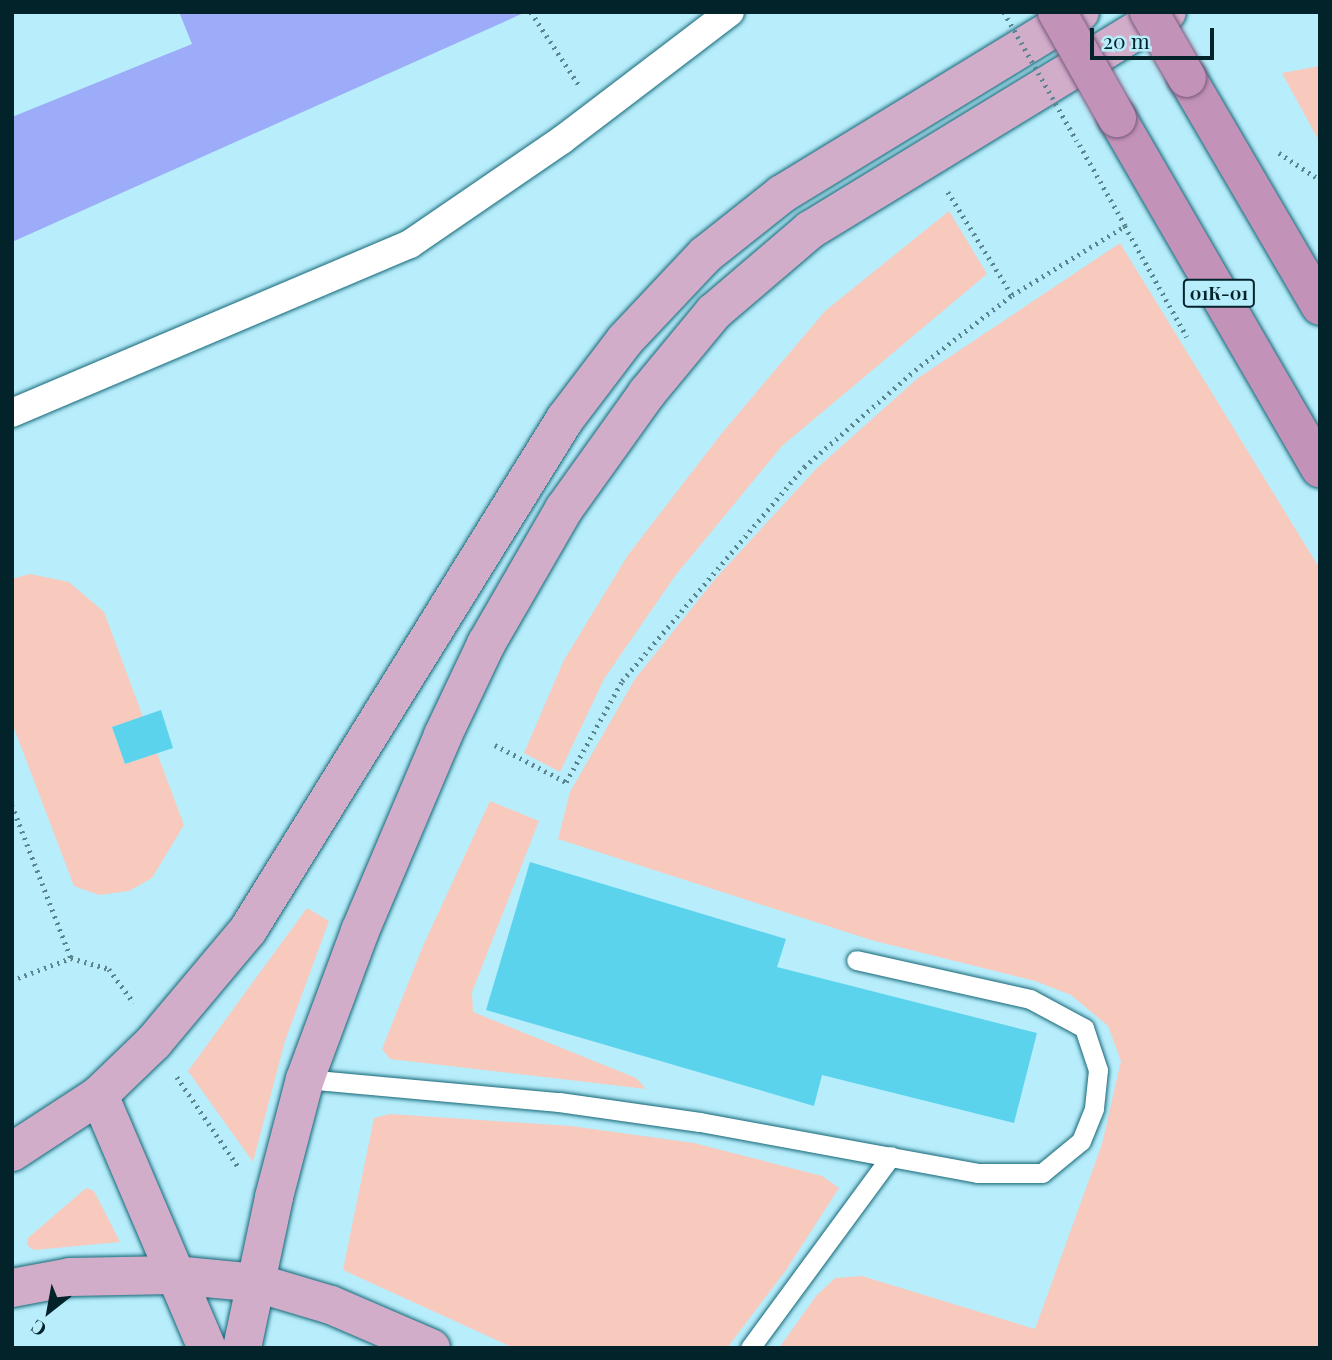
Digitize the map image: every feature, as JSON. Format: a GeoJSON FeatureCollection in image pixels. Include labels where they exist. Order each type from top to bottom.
{"type":"FeatureCollection","features":[{"type":"Feature","properties":{"kind":"highway","name":"01К-01"},"geometry":{"type":"LineString","coordinates":[[1057,12],[1320,468]]}},
{"type":"Feature","properties":{"kind":"highway"},"geometry":{"type":"LineString","coordinates":[[1149,12],[1320,306]]}},
{"type":"Feature","properties":{"kind":"main road"},"geometry":{"type":"LineString","coordinates":[[12,1152],[99,1095],[154,1042],[248,930],[565,419],[625,340],[705,256],[782,194],[1080,12]]}},
{"type":"Feature","properties":{"kind":"main road"},"geometry":{"type":"LineString","coordinates":[[242,1348],[274,1197],[305,1079],[370,906],[486,644],[564,509],[647,393],[715,312],[810,230],[1167,12]]}},
{"type":"Feature","properties":{"kind":"main road"},"geometry":{"type":"LineString","coordinates":[[99,1095],[207,1348]]}},
{"type":"Feature","properties":{"kind":"main road"},"geometry":{"type":"LineString","coordinates":[[12,1288],[71,1277],[174,1275],[257,1283],[331,1305],[431,1348]]}},
{"type":"Feature","properties":{"kind":"street"},"geometry":{"type":"LineString","coordinates":[[12,413],[410,244],[562,140],[730,12]]}},
{"type":"Feature","properties":{"kind":"lane"},"geometry":{"type":"LineString","coordinates":[[305,1079],[559,1102],[891,1156],[977,1173],[1042,1173],[1081,1141],[1094,1108],[1098,1070],[1084,1028],[1030,999],[856,960]]}},
{"type":"Feature","properties":{"kind":"lane"},"geometry":{"type":"LineString","coordinates":[[750,1348],[891,1156]]}},
{"type":"Feature","properties":{"kind":"path"},"geometry":{"type":"LineString","coordinates":[[531,12],[564,62]]}},
{"type":"Feature","properties":{"kind":"path"},"geometry":{"type":"LineString","coordinates":[[1004,12],[1187,337]]}},
{"type":"Feature","properties":{"kind":"path"},"geometry":{"type":"LineString","coordinates":[[1272,141],[1278,153],[1320,180]]}},
{"type":"Feature","properties":{"kind":"path"},"geometry":{"type":"LineString","coordinates":[[943,185],[1013,295]]}},
{"type":"Feature","properties":{"kind":"path"},"geometry":{"type":"LineString","coordinates":[[495,745],[566,782],[622,681],[804,467],[915,370],[1013,295],[1125,226]]}},
{"type":"Feature","properties":{"kind":"path"},"geometry":{"type":"LineString","coordinates":[[12,805],[71,958]]}},
{"type":"Feature","properties":{"kind":"path"},"geometry":{"type":"LineString","coordinates":[[18,978],[71,958],[109,969],[137,1008],[154,1042],[244,1175]]}},
{"type":"Feature","properties":{"kind":"shaded area"},"geometry":{"type":"Polygon","coordinates":[[[1320,66],[1320,143],[1282,73],[1320,66]]]}},
{"type":"Feature","properties":{"kind":"shaded area"},"geometry":{"type":"Polygon","coordinates":[[[949,211],[987,274],[782,446],[675,576],[604,679],[560,772],[524,753],[564,660],[628,555],[722,433],[825,311],[949,211]]]}},
{"type":"Feature","properties":{"kind":"shaded area"},"geometry":{"type":"Polygon","coordinates":[[[1120,243],[1320,569],[1320,1348],[779,1348],[816,1296],[835,1278],[862,1276],[1035,1329],[1102,1144],[1121,1061],[1108,1026],[1071,995],[1035,981],[871,940],[558,839],[570,792],[635,679],[716,578],[816,469],[918,378],[1120,243]]]}},
{"type":"Feature","properties":{"kind":"shaded area"},"geometry":{"type":"Polygon","coordinates":[[[30,574],[69,582],[104,612],[143,717],[112,727],[125,764],[157,753],[184,825],[152,878],[129,891],[99,895],[74,886],[12,723],[12,579],[30,574]]]}},
{"type":"Feature","properties":{"kind":"shaded area"},"geometry":{"type":"Polygon","coordinates":[[[490,801],[539,821],[472,992],[473,1012],[636,1078],[646,1089],[390,1059],[382,1049],[423,946],[490,801]]]}},
{"type":"Feature","properties":{"kind":"shaded area"},"geometry":{"type":"Polygon","coordinates":[[[307,908],[329,921],[285,1041],[253,1162],[188,1071],[307,908]]]}},
{"type":"Feature","properties":{"kind":"shaded area"},"geometry":{"type":"Polygon","coordinates":[[[390,1114],[571,1126],[694,1143],[822,1176],[839,1188],[786,1270],[727,1348],[514,1348],[343,1270],[374,1118],[390,1114]]]}},
{"type":"Feature","properties":{"kind":"shaded area"},"geometry":{"type":"Polygon","coordinates":[[[86,1188],[94,1191],[120,1242],[34,1250],[27,1245],[28,1238],[86,1188]]]}},
{"type":"Feature","properties":{"kind":"water"},"geometry":{"type":"Polygon","coordinates":[[[12,12],[526,12],[12,242],[12,12]]]}},
{"type":"Feature","properties":{"kind":"pier"},"geometry":{"type":"Polygon","coordinates":[[[12,12],[179,12],[192,44],[12,117],[12,12]]]}},
{"type":"Feature","properties":{"kind":"building"},"geometry":{"type":"Polygon","coordinates":[[[161,710],[173,748],[125,764],[112,727],[161,710]]]}},
{"type":"Feature","properties":{"kind":"building"},"geometry":{"type":"Polygon","coordinates":[[[530,862],[786,939],[777,967],[1037,1033],[1014,1123],[822,1075],[814,1106],[486,1010],[530,862]]]}}]}
